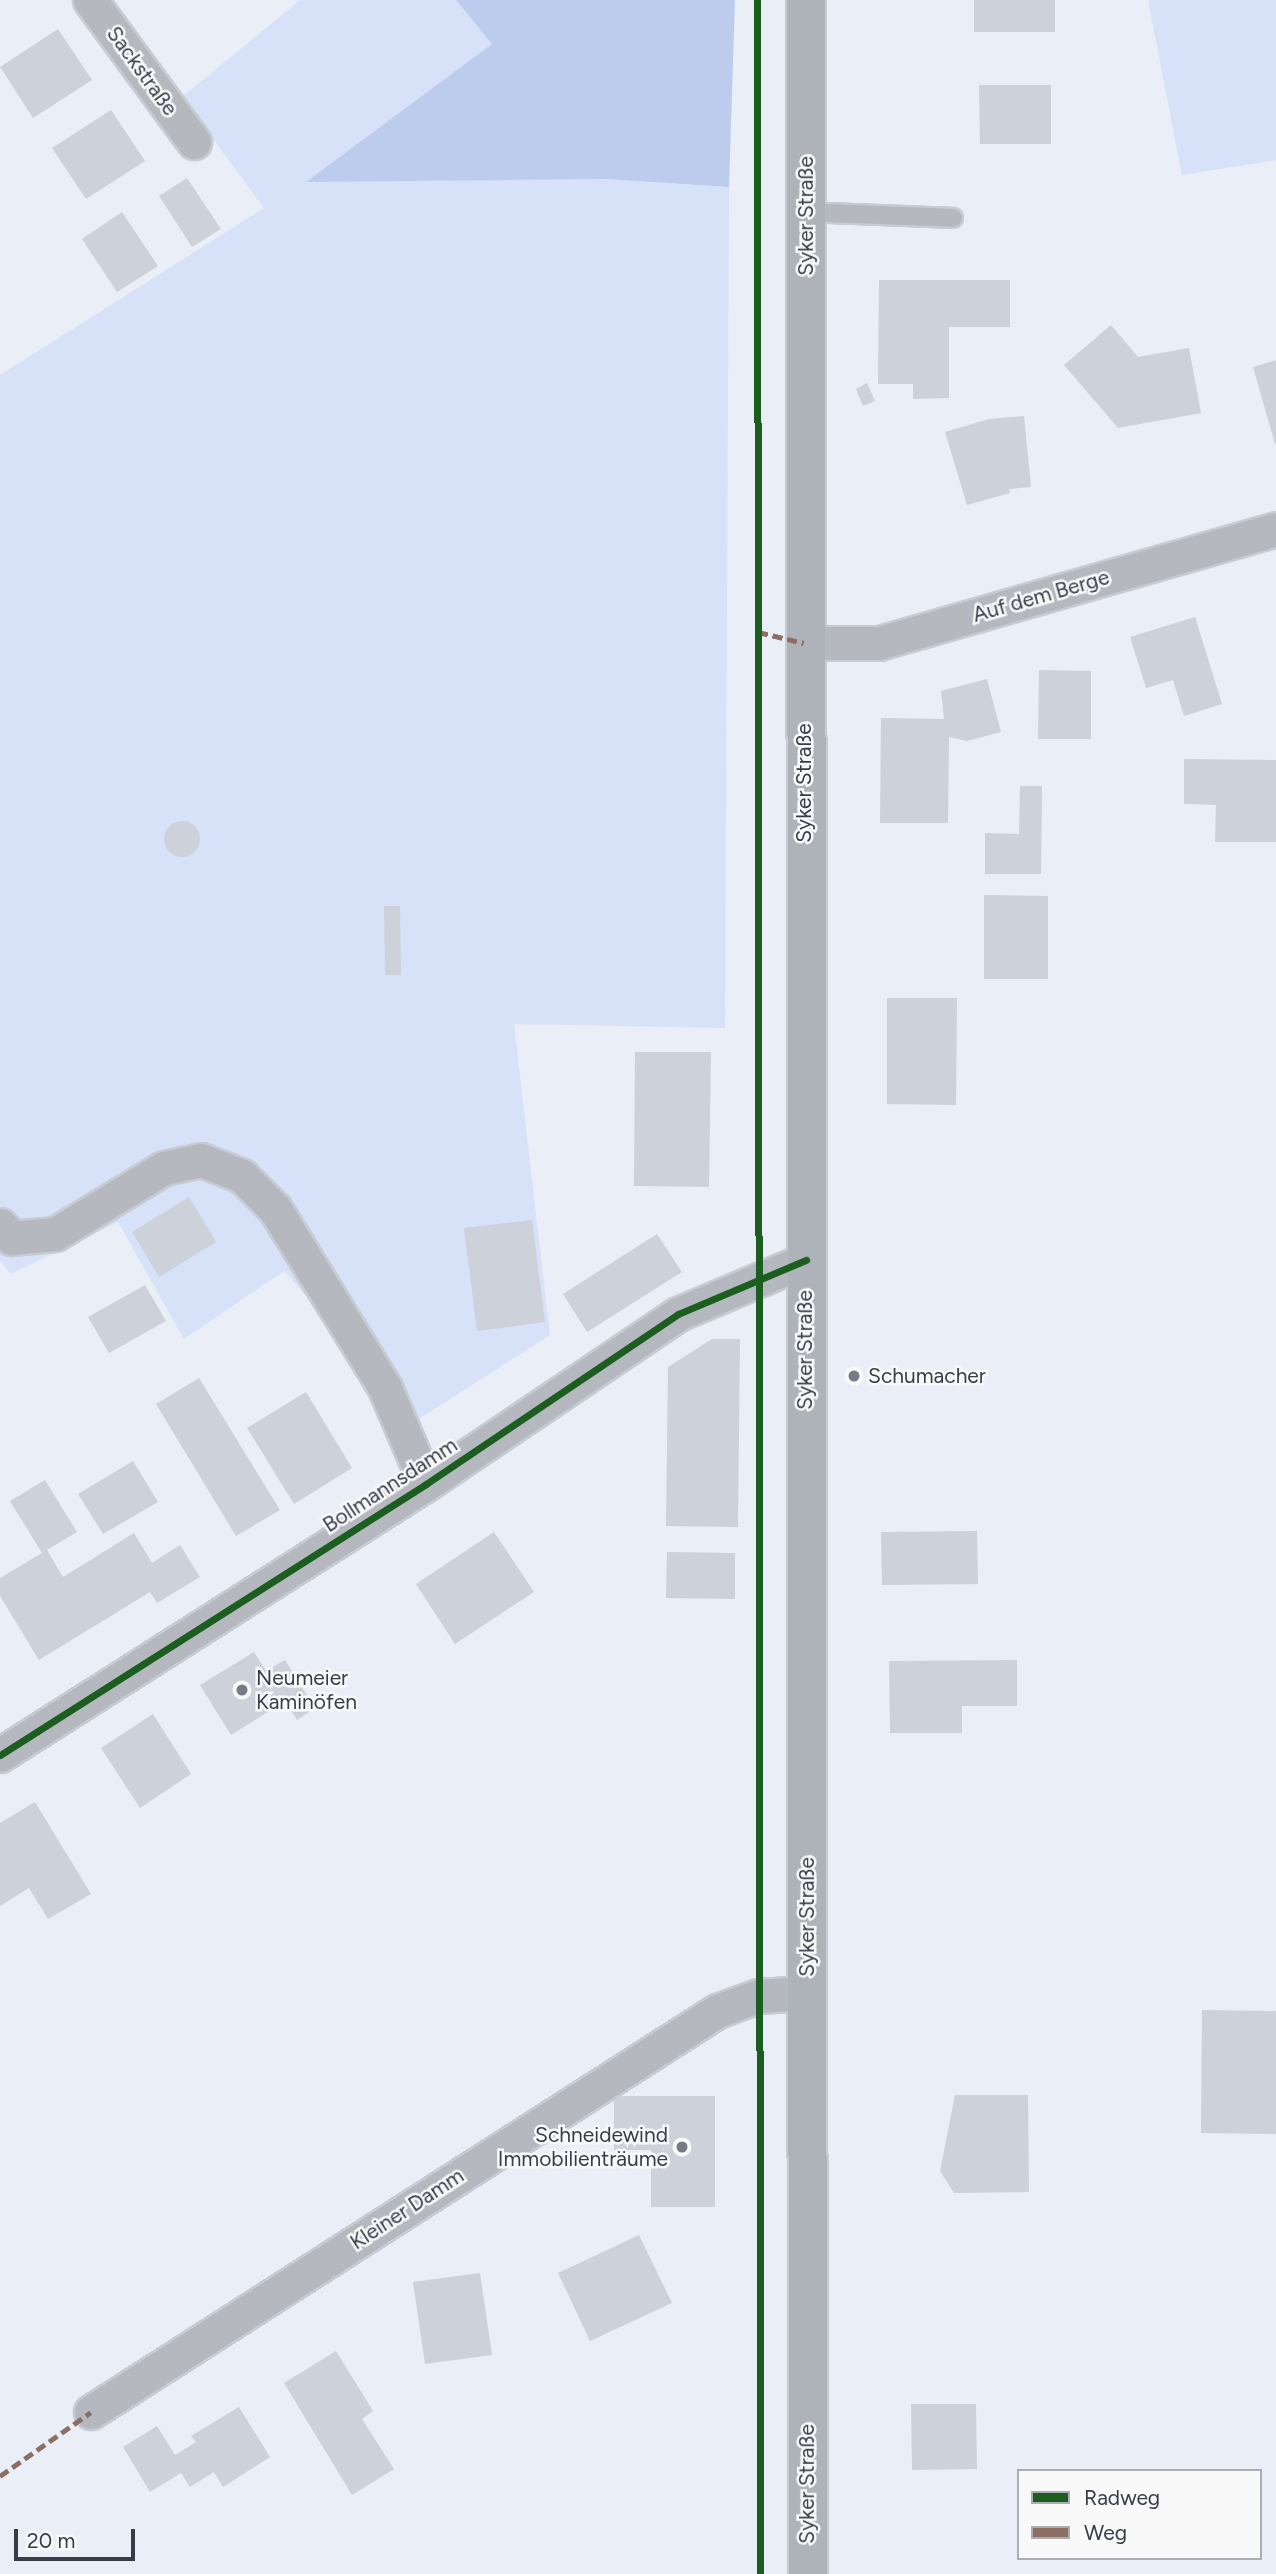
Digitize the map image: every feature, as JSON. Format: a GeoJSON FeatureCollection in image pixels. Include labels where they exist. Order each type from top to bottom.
{"type":"FeatureCollection","features":[{"type":"Feature","properties":{"kind":"main road","name":"Syker Straße"},"geometry":{"type":"LineString","coordinates":[[806,0],[804,643],[807,2574]]}},
{"type":"Feature","properties":{"kind":"street","name":"Sackstraße"},"geometry":{"type":"LineString","coordinates":[[90,0],[194,142]]}},
{"type":"Feature","properties":{"kind":"street","name":"Auf dem Berge"},"geometry":{"type":"LineString","coordinates":[[804,643],[879,643],[1276,529]]}},
{"type":"Feature","properties":{"kind":"street"},"geometry":{"type":"LineString","coordinates":[[0,1225],[12,1238],[55,1234],[164,1168],[201,1160],[242,1175],[275,1209],[385,1388],[426,1484]]}},
{"type":"Feature","properties":{"kind":"street","name":"Bollmannsdamm"},"geometry":{"type":"LineString","coordinates":[[0,1755],[426,1484],[678,1314],[806,1260]]}},
{"type":"Feature","properties":{"kind":"street","name":"Kleiner Damm"},"geometry":{"type":"LineString","coordinates":[[91,2412],[717,2011],[758,1996],[807,1993]]}},
{"type":"Feature","properties":{"kind":"lane"},"geometry":{"type":"LineString","coordinates":[[806,212],[953,218]]}},
{"type":"Feature","properties":{"kind":"shaded area"},"geometry":{"type":"Polygon","coordinates":[[[300,0],[456,0],[493,44],[308,181],[605,179],[729,187],[725,1028],[514,1024],[550,1335],[416,1421],[284,1271],[184,1339],[118,1222],[11,1274],[0,1261],[0,375],[264,208],[182,97],[300,0]]]}},
{"type":"Feature","properties":{"kind":"shaded area"},"geometry":{"type":"Polygon","coordinates":[[[456,0],[735,0],[729,187],[605,179],[306,182],[492,44],[456,0]]]}},
{"type":"Feature","properties":{"kind":"shaded area"},"geometry":{"type":"Polygon","coordinates":[[[1148,0],[1276,0],[1276,160],[1182,175],[1148,0]]]}},
{"type":"Feature","properties":{"kind":"building"},"geometry":{"type":"Polygon","coordinates":[[[974,0],[1055,0],[1055,32],[974,32],[974,0]]]}},
{"type":"Feature","properties":{"kind":"building"},"geometry":{"type":"Polygon","coordinates":[[[58,29],[92,80],[33,118],[0,67],[58,29]]]}},
{"type":"Feature","properties":{"kind":"building"},"geometry":{"type":"Polygon","coordinates":[[[979,85],[1051,85],[1051,144],[980,144],[979,85]]]}},
{"type":"Feature","properties":{"kind":"building"},"geometry":{"type":"Polygon","coordinates":[[[111,110],[145,161],[86,199],[52,148],[111,110]]]}},
{"type":"Feature","properties":{"kind":"building"},"geometry":{"type":"Polygon","coordinates":[[[187,178],[221,229],[192,247],[159,196],[187,178]]]}},
{"type":"Feature","properties":{"kind":"building"},"geometry":{"type":"Polygon","coordinates":[[[122,212],[158,266],[117,292],[82,239],[122,212]]]}},
{"type":"Feature","properties":{"kind":"building"},"geometry":{"type":"Polygon","coordinates":[[[879,280],[1010,280],[1010,327],[949,327],[949,398],[913,399],[913,384],[878,384],[879,280]]]}},
{"type":"Feature","properties":{"kind":"building"},"geometry":{"type":"Polygon","coordinates":[[[1111,325],[1138,357],[1189,348],[1201,413],[1118,428],[1064,365],[1111,325]]]}},
{"type":"Feature","properties":{"kind":"building"},"geometry":{"type":"Polygon","coordinates":[[[1276,360],[1276,444],[1275,444],[1253,367],[1276,360]]]}},
{"type":"Feature","properties":{"kind":"building"},"geometry":{"type":"Polygon","coordinates":[[[867,383],[875,401],[863,406],[856,389],[867,383]]]}},
{"type":"Feature","properties":{"kind":"building"},"geometry":{"type":"Polygon","coordinates":[[[1024,416],[1031,487],[1009,489],[1010,493],[967,505],[945,432],[989,419],[1024,416]]]}},
{"type":"Feature","properties":{"kind":"building"},"geometry":{"type":"Polygon","coordinates":[[[1195,617],[1222,704],[1184,716],[1173,680],[1146,688],[1130,637],[1195,617]]]}},
{"type":"Feature","properties":{"kind":"building"},"geometry":{"type":"Polygon","coordinates":[[[1039,670],[1091,671],[1091,739],[1038,739],[1039,670]]]}},
{"type":"Feature","properties":{"kind":"building"},"geometry":{"type":"Polygon","coordinates":[[[987,679],[1001,732],[967,741],[949,737],[948,823],[880,823],[881,718],[944,719],[941,691],[987,679]]]}},
{"type":"Feature","properties":{"kind":"building"},"geometry":{"type":"Polygon","coordinates":[[[1184,759],[1276,760],[1276,842],[1215,842],[1216,805],[1184,804],[1184,759]]]}},
{"type":"Feature","properties":{"kind":"building"},"geometry":{"type":"Polygon","coordinates":[[[1020,786],[1042,786],[1041,874],[985,874],[985,833],[1019,834],[1020,786]]]}},
{"type":"Feature","properties":{"kind":"building"},"geometry":{"type":"Polygon","coordinates":[[[182,821],[195,826],[200,839],[195,852],[182,857],[169,852],[164,839],[169,826],[182,821]]]}},
{"type":"Feature","properties":{"kind":"building"},"geometry":{"type":"Polygon","coordinates":[[[984,895],[1048,896],[1048,979],[984,979],[984,895]]]}},
{"type":"Feature","properties":{"kind":"building"},"geometry":{"type":"Polygon","coordinates":[[[384,906],[400,906],[401,975],[385,975],[384,906]]]}},
{"type":"Feature","properties":{"kind":"building"},"geometry":{"type":"Polygon","coordinates":[[[887,998],[957,998],[956,1105],[887,1104],[887,998]]]}},
{"type":"Feature","properties":{"kind":"building"},"geometry":{"type":"Polygon","coordinates":[[[635,1052],[711,1052],[709,1187],[634,1186],[635,1052]]]}},
{"type":"Feature","properties":{"kind":"building"},"geometry":{"type":"Polygon","coordinates":[[[189,1197],[216,1242],[159,1277],[132,1232],[189,1197]]]}},
{"type":"Feature","properties":{"kind":"building"},"geometry":{"type":"Polygon","coordinates":[[[532,1220],[545,1322],[477,1331],[464,1228],[532,1220]]]}},
{"type":"Feature","properties":{"kind":"building"},"geometry":{"type":"Polygon","coordinates":[[[657,1234],[682,1272],[587,1332],[563,1294],[657,1234]]]}},
{"type":"Feature","properties":{"kind":"building"},"geometry":{"type":"Polygon","coordinates":[[[145,1285],[166,1321],[109,1353],[88,1317],[145,1285]]]}},
{"type":"Feature","properties":{"kind":"building"},"geometry":{"type":"Polygon","coordinates":[[[712,1339],[740,1339],[738,1527],[666,1526],[668,1367],[712,1339]]]}},
{"type":"Feature","properties":{"kind":"building"},"geometry":{"type":"Polygon","coordinates":[[[199,1378],[280,1510],[236,1536],[156,1404],[199,1378]]]}},
{"type":"Feature","properties":{"kind":"building"},"geometry":{"type":"Polygon","coordinates":[[[306,1392],[352,1468],[294,1504],[247,1428],[306,1392]]]}},
{"type":"Feature","properties":{"kind":"building"},"geometry":{"type":"Polygon","coordinates":[[[133,1461],[158,1502],[103,1534],[78,1494],[133,1461]]]}},
{"type":"Feature","properties":{"kind":"building"},"geometry":{"type":"Polygon","coordinates":[[[45,1480],[77,1532],[47,1550],[63,1577],[134,1533],[152,1563],[180,1545],[200,1577],[157,1603],[150,1592],[39,1660],[0,1596],[0,1578],[42,1553],[10,1501],[45,1480]]]}},
{"type":"Feature","properties":{"kind":"building"},"geometry":{"type":"Polygon","coordinates":[[[977,1531],[978,1584],[882,1585],[881,1532],[977,1531]]]}},
{"type":"Feature","properties":{"kind":"building"},"geometry":{"type":"Polygon","coordinates":[[[494,1532],[534,1592],[455,1644],[416,1584],[494,1532]]]}},
{"type":"Feature","properties":{"kind":"building"},"geometry":{"type":"Polygon","coordinates":[[[667,1552],[735,1553],[735,1599],[666,1598],[667,1552]]]}},
{"type":"Feature","properties":{"kind":"building"},"geometry":{"type":"Polygon","coordinates":[[[254,1652],[266,1671],[285,1660],[315,1708],[297,1720],[285,1701],[231,1735],[200,1685],[254,1652]]]}},
{"type":"Feature","properties":{"kind":"building"},"geometry":{"type":"Polygon","coordinates":[[[1017,1660],[1017,1706],[962,1706],[962,1733],[890,1733],[889,1661],[1017,1660]]]}},
{"type":"Feature","properties":{"kind":"building"},"geometry":{"type":"Polygon","coordinates":[[[153,1714],[191,1774],[140,1808],[101,1748],[153,1714]]]}},
{"type":"Feature","properties":{"kind":"building"},"geometry":{"type":"Polygon","coordinates":[[[35,1802],[91,1894],[48,1919],[29,1888],[0,1906],[0,1823],[35,1802]]]}},
{"type":"Feature","properties":{"kind":"building"},"geometry":{"type":"Polygon","coordinates":[[[1202,2010],[1276,2011],[1276,2134],[1201,2133],[1202,2010]]]}},
{"type":"Feature","properties":{"kind":"building"},"geometry":{"type":"Polygon","coordinates":[[[955,2095],[1028,2095],[1029,2192],[954,2193],[940,2171],[955,2095]]]}},
{"type":"Feature","properties":{"kind":"building"},"geometry":{"type":"Polygon","coordinates":[[[614,2096],[715,2096],[715,2207],[651,2207],[651,2150],[614,2150],[614,2096]]]}},
{"type":"Feature","properties":{"kind":"building"},"geometry":{"type":"Polygon","coordinates":[[[639,2235],[672,2303],[590,2341],[558,2273],[639,2235]]]}},
{"type":"Feature","properties":{"kind":"building"},"geometry":{"type":"Polygon","coordinates":[[[480,2273],[492,2355],[425,2364],[413,2282],[480,2273]]]}},
{"type":"Feature","properties":{"kind":"building"},"geometry":{"type":"Polygon","coordinates":[[[336,2351],[373,2411],[362,2419],[394,2469],[352,2495],[284,2383],[336,2351]]]}},
{"type":"Feature","properties":{"kind":"building"},"geometry":{"type":"Polygon","coordinates":[[[911,2404],[976,2404],[977,2469],[912,2470],[911,2404]]]}},
{"type":"Feature","properties":{"kind":"building"},"geometry":{"type":"Polygon","coordinates":[[[239,2407],[270,2457],[223,2487],[214,2472],[190,2487],[181,2473],[150,2492],[123,2447],[157,2426],[175,2455],[196,2442],[191,2436],[239,2407]]]}},
{"type":"Feature","properties":{"kind":"marked path"},"geometry":{"type":"LineString","coordinates":[[758,632],[804,643]]}},
{"type":"Feature","properties":{"kind":"marked path"},"geometry":{"type":"LineString","coordinates":[[0,2476],[91,2412]]}},
{"type":"Feature","properties":{"kind":"cycle path"},"geometry":{"type":"LineString","coordinates":[[757,0],[760,2574]]}},
{"type":"Feature","properties":{"kind":"cycle path"},"geometry":{"type":"LineString","coordinates":[[0,1755],[426,1484],[678,1314],[806,1260]]}},
{"type":"Feature","properties":{"kind":"place","name":"Schumacher"},"geometry":{"type":"Point","coordinates":[854,1376]}},
{"type":"Feature","properties":{"kind":"place","name":"Neumeier Kaminöfen"},"geometry":{"type":"Point","coordinates":[242,1690]}},
{"type":"Feature","properties":{"kind":"place","name":"Schneidewind Immobilienträume"},"geometry":{"type":"Point","coordinates":[682,2147]}}]}
